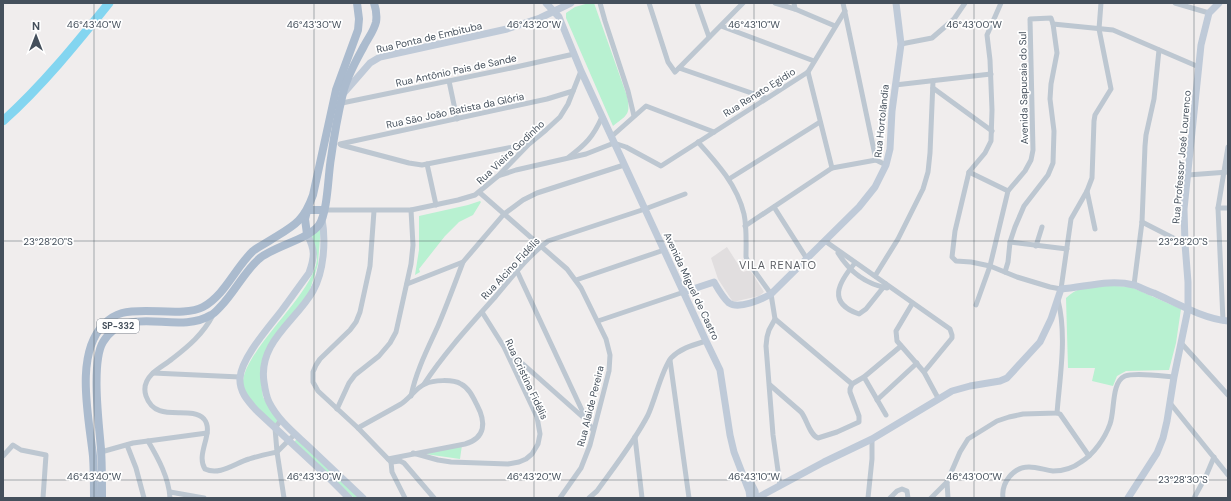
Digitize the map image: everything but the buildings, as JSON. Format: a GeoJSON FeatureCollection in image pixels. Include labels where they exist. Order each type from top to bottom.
{"type":"FeatureCollection","features":[{"type":"Feature","properties":{"kind":"main road","name":"SP-332"},"geometry":{"type":"LineString","coordinates":[[94,498],[93,462],[86,404],[85,381],[93,340],[100,328],[115,315],[145,311],[187,310],[201,308],[212,300],[254,250],[296,224],[308,210],[313,195],[336,90],[358,30],[359,19],[357,3]]}},
{"type":"Feature","properties":{"kind":"main road"},"geometry":{"type":"LineString","coordinates":[[322,219],[331,158],[337,144],[342,98],[351,69],[376,22],[374,3]]}},
{"type":"Feature","properties":{"kind":"main road"},"geometry":{"type":"LineString","coordinates":[[359,19],[366,23],[376,22]]}},
{"type":"Feature","properties":{"kind":"main road"},"geometry":{"type":"LineString","coordinates":[[307,234],[305,219],[308,210],[324,210]]}},
{"type":"Feature","properties":{"kind":"main road","name":"SP-332"},"geometry":{"type":"LineString","coordinates":[[102,498],[97,388],[98,354],[102,343],[117,327],[134,321],[186,322],[197,321],[213,315],[260,258],[307,234],[317,227],[322,219]]}},
{"type":"Feature","properties":{"kind":"street","name":"Avenida Miguel de Castro"},"geometry":{"type":"LineString","coordinates":[[546,3],[556,14],[624,165],[720,370],[730,435],[734,452],[742,470],[750,498]]}},
{"type":"Feature","properties":{"kind":"street","name":"Rua Ponta de Embituba"},"geometry":{"type":"LineString","coordinates":[[342,98],[370,63],[380,57],[507,29],[556,14],[569,3]]}},
{"type":"Feature","properties":{"kind":"street"},"geometry":{"type":"LineString","coordinates":[[600,3],[628,91],[634,116]]}},
{"type":"Feature","properties":{"kind":"street"},"geometry":{"type":"LineString","coordinates":[[649,3],[668,62],[677,70],[766,98]]}},
{"type":"Feature","properties":{"kind":"street"},"geometry":{"type":"LineString","coordinates":[[697,3],[709,37]]}},
{"type":"Feature","properties":{"kind":"street"},"geometry":{"type":"LineString","coordinates":[[677,70],[743,3]]}},
{"type":"Feature","properties":{"kind":"street"},"geometry":{"type":"LineString","coordinates":[[775,3],[795,9],[835,26]]}},
{"type":"Feature","properties":{"kind":"street"},"geometry":{"type":"LineString","coordinates":[[794,3],[795,9]]}},
{"type":"Feature","properties":{"kind":"street"},"geometry":{"type":"LineString","coordinates":[[843,3],[876,160]]}},
{"type":"Feature","properties":{"kind":"street","name":"Rua Hortolãndia"},"geometry":{"type":"LineString","coordinates":[[771,294],[865,200],[875,187],[886,165],[890,149],[892,111],[901,44],[896,3]]}},
{"type":"Feature","properties":{"kind":"street"},"geometry":{"type":"LineString","coordinates":[[901,44],[932,38],[954,19],[965,3]]}},
{"type":"Feature","properties":{"kind":"street"},"geometry":{"type":"LineString","coordinates":[[1001,3],[987,35],[991,74],[992,131],[989,148],[969,172],[955,231],[952,257],[956,261],[990,266],[1050,287],[1061,289],[1112,282],[1134,285],[1188,309],[1226,321],[1218,208],[1226,173],[1228,147]]}},
{"type":"Feature","properties":{"kind":"street"},"geometry":{"type":"LineString","coordinates":[[757,498],[824,462],[872,439],[938,398],[960,388],[1000,381],[1007,378],[1040,342],[1045,333],[1061,289],[1071,218],[1087,191],[1092,174],[1095,115],[1111,89],[1099,29],[1101,3]]}},
{"type":"Feature","properties":{"kind":"street"},"geometry":{"type":"LineString","coordinates":[[1175,3],[1210,13]]}},
{"type":"Feature","properties":{"kind":"street","name":"Rua Professor José Lourenco"},"geometry":{"type":"LineString","coordinates":[[1128,498],[1156,453],[1163,438],[1174,376],[1182,344],[1188,309],[1188,282],[1184,244],[1184,209],[1204,32],[1210,13],[1218,3]]}},
{"type":"Feature","properties":{"kind":"street","name":"Rua Renato Egidio"},"geometry":{"type":"LineString","coordinates":[[613,140],[661,166],[808,72],[845,12]]}},
{"type":"Feature","properties":{"kind":"street","name":"Avenida Sapucaia do Sul"},"geometry":{"type":"LineString","coordinates":[[976,306],[990,266],[1008,191],[1025,171],[1031,160],[1033,150],[1030,19],[1051,18],[1053,24]]}},
{"type":"Feature","properties":{"kind":"street"},"geometry":{"type":"LineString","coordinates":[[1005,272],[1008,262],[1010,242],[1024,206],[1048,175],[1053,162],[1054,131],[1050,99],[1051,84],[1057,53],[1053,24],[1113,30],[1199,67]]}},
{"type":"Feature","properties":{"kind":"street"},"geometry":{"type":"LineString","coordinates":[[721,26],[814,61]]}},
{"type":"Feature","properties":{"kind":"street"},"geometry":{"type":"LineString","coordinates":[[1134,285],[1142,222],[1146,135],[1154,99],[1159,50]]}},
{"type":"Feature","properties":{"kind":"street","name":"Rua Antônio Pais de Sande"},"geometry":{"type":"LineString","coordinates":[[342,98],[449,81],[574,54]]}},
{"type":"Feature","properties":{"kind":"street","name":"Rua Vieira Godinho"},"geometry":{"type":"LineString","coordinates":[[324,210],[411,210],[458,200],[479,192],[498,176],[529,144],[560,117],[568,104],[581,71]]}},
{"type":"Feature","properties":{"kind":"street"},"geometry":{"type":"LineString","coordinates":[[808,72],[832,168]]}},
{"type":"Feature","properties":{"kind":"street"},"geometry":{"type":"LineString","coordinates":[[895,85],[991,74]]}},
{"type":"Feature","properties":{"kind":"street"},"geometry":{"type":"LineString","coordinates":[[449,81],[457,119]]}},
{"type":"Feature","properties":{"kind":"street"},"geometry":{"type":"LineString","coordinates":[[875,276],[898,239],[923,190],[928,172],[930,153],[933,81]]}},
{"type":"Feature","properties":{"kind":"street"},"geometry":{"type":"LineString","coordinates":[[933,88],[992,131]]}},
{"type":"Feature","properties":{"kind":"street","name":"Rua São João Batista da Glória"},"geometry":{"type":"LineString","coordinates":[[337,144],[457,119],[573,92]]}},
{"type":"Feature","properties":{"kind":"street"},"geometry":{"type":"LineString","coordinates":[[498,176],[586,154],[613,140],[634,116],[646,106],[714,132]]}},
{"type":"Feature","properties":{"kind":"street"},"geometry":{"type":"LineString","coordinates":[[568,158],[589,140],[596,131],[602,117]]}},
{"type":"Feature","properties":{"kind":"street"},"geometry":{"type":"LineString","coordinates":[[729,179],[820,122]]}},
{"type":"Feature","properties":{"kind":"street"},"geometry":{"type":"LineString","coordinates":[[698,142],[729,179],[742,209],[745,226],[746,257],[771,294],[775,319],[767,337],[773,435],[780,485]]}},
{"type":"Feature","properties":{"kind":"street"},"geometry":{"type":"LineString","coordinates":[[337,144],[409,163],[427,164],[529,144]]}},
{"type":"Feature","properties":{"kind":"street"},"geometry":{"type":"LineString","coordinates":[[745,226],[832,168],[876,160],[886,165]]}},
{"type":"Feature","properties":{"kind":"street"},"geometry":{"type":"LineString","coordinates":[[427,164],[436,205]]}},
{"type":"Feature","properties":{"kind":"street"},"geometry":{"type":"LineString","coordinates":[[412,396],[418,371],[463,262],[504,214],[523,200],[537,193],[624,165]]}},
{"type":"Feature","properties":{"kind":"street"},"geometry":{"type":"LineString","coordinates":[[969,172],[1008,191]]}},
{"type":"Feature","properties":{"kind":"street"},"geometry":{"type":"LineString","coordinates":[[1188,175],[1226,173]]}},
{"type":"Feature","properties":{"kind":"street"},"geometry":{"type":"LineString","coordinates":[[1087,191],[1095,229]]}},
{"type":"Feature","properties":{"kind":"street","name":"Rua Alaide Pereira"},"geometry":{"type":"LineString","coordinates":[[479,192],[567,269],[576,280],[606,339],[610,362],[604,394],[586,456],[581,468],[560,498]]}},
{"type":"Feature","properties":{"kind":"street","name":"Rua Alcino Fidélis"},"geometry":{"type":"LineString","coordinates":[[358,428],[412,396],[424,384],[438,364],[517,271],[541,246],[553,238],[645,209],[685,194]]}},
{"type":"Feature","properties":{"kind":"street"},"geometry":{"type":"LineString","coordinates":[[774,207],[807,258]]}},
{"type":"Feature","properties":{"kind":"street"},"geometry":{"type":"LineString","coordinates":[[1218,208],[1228,208]]}},
{"type":"Feature","properties":{"kind":"street"},"geometry":{"type":"LineString","coordinates":[[337,409],[349,383],[354,376],[379,356],[390,343],[396,332],[412,264],[413,246],[411,210]]}},
{"type":"Feature","properties":{"kind":"street"},"geometry":{"type":"LineString","coordinates":[[374,211],[371,259],[360,312],[356,322],[350,330],[320,359],[313,372],[314,382],[318,391],[390,460],[392,472],[405,498]]}},
{"type":"Feature","properties":{"kind":"street"},"geometry":{"type":"LineString","coordinates":[[322,219],[324,230],[319,277],[313,290],[302,306],[272,342],[264,365],[263,377],[269,402],[281,420],[363,498]]}},
{"type":"Feature","properties":{"kind":"street"},"geometry":{"type":"LineString","coordinates":[[1142,222],[1184,244]]}},
{"type":"Feature","properties":{"kind":"street"},"geometry":{"type":"LineString","coordinates":[[1036,246],[1042,227]]}},
{"type":"Feature","properties":{"kind":"street"},"geometry":{"type":"LineString","coordinates":[[307,234],[313,248],[314,256],[309,272],[254,347],[242,368],[240,377],[241,388],[245,397],[275,428],[349,498]]}},
{"type":"Feature","properties":{"kind":"street"},"geometry":{"type":"LineString","coordinates":[[825,241],[875,276],[885,286]]}},
{"type":"Feature","properties":{"kind":"street"},"geometry":{"type":"LineString","coordinates":[[1010,242],[1067,249]]}},
{"type":"Feature","properties":{"kind":"street"},"geometry":{"type":"LineString","coordinates":[[576,280],[664,250]]}},
{"type":"Feature","properties":{"kind":"street"},"geometry":{"type":"LineString","coordinates":[[837,250],[850,268],[866,280],[892,289],[950,329],[952,338],[924,372]]}},
{"type":"Feature","properties":{"kind":"street"},"geometry":{"type":"LineString","coordinates":[[314,256],[322,257]]}},
{"type":"Feature","properties":{"kind":"street"},"geometry":{"type":"LineString","coordinates":[[407,284],[463,262]]}},
{"type":"Feature","properties":{"kind":"street"},"geometry":{"type":"LineString","coordinates":[[855,263],[843,278],[839,288],[839,298],[842,306],[851,312],[859,314],[866,309],[885,286]]}},
{"type":"Feature","properties":{"kind":"street"},"geometry":{"type":"LineString","coordinates":[[517,271],[587,422]]}},
{"type":"Feature","properties":{"kind":"street"},"geometry":{"type":"LineString","coordinates":[[598,321],[714,282],[728,301],[735,305],[754,302],[771,294]]}},
{"type":"Feature","properties":{"kind":"street"},"geometry":{"type":"LineString","coordinates":[[1057,413],[1060,390],[1062,340],[1061,316],[1058,300]]}},
{"type":"Feature","properties":{"kind":"street"},"geometry":{"type":"LineString","coordinates":[[912,304],[896,331],[897,341],[924,372],[938,398]]}},
{"type":"Feature","properties":{"kind":"street","name":"Rua Cristina Fidélis"},"geometry":{"type":"LineString","coordinates":[[413,454],[451,462],[508,464],[519,462],[532,454],[538,444],[540,434],[538,421],[504,347],[482,312]]}},
{"type":"Feature","properties":{"kind":"street"},"geometry":{"type":"LineString","coordinates":[[213,315],[207,327],[191,345],[153,373],[145,384],[145,393],[151,405],[158,410],[197,415],[204,419],[207,433],[202,460],[205,469],[210,472],[217,472],[256,456],[277,452],[295,434]]}},
{"type":"Feature","properties":{"kind":"street"},"geometry":{"type":"LineString","coordinates":[[775,319],[852,384]]}},
{"type":"Feature","properties":{"kind":"street"},"geometry":{"type":"LineString","coordinates":[[589,498],[597,491],[635,437],[648,413],[670,360],[677,352],[686,347],[706,341]]}},
{"type":"Feature","properties":{"kind":"street"},"geometry":{"type":"LineString","coordinates":[[1182,344],[1228,394]]}},
{"type":"Feature","properties":{"kind":"street"},"geometry":{"type":"LineString","coordinates":[[770,385],[801,412],[805,417],[812,434],[818,438],[837,432],[859,422],[859,416],[850,392],[852,384],[864,377],[901,346]]}},
{"type":"Feature","properties":{"kind":"street"},"geometry":{"type":"LineString","coordinates":[[504,347],[587,422],[593,430]]}},
{"type":"Feature","properties":{"kind":"street"},"geometry":{"type":"LineString","coordinates":[[670,360],[689,498]]}},
{"type":"Feature","properties":{"kind":"street"},"geometry":{"type":"LineString","coordinates":[[877,400],[917,363]]}},
{"type":"Feature","properties":{"kind":"street"},"geometry":{"type":"LineString","coordinates":[[153,373],[240,377]]}},
{"type":"Feature","properties":{"kind":"street"},"geometry":{"type":"LineString","coordinates":[[1003,498],[1003,487],[1013,473],[1019,470],[1029,467],[1052,471],[1062,470],[1078,464],[1089,456],[1103,438],[1111,423],[1116,390],[1121,379],[1129,375],[1174,376]]}},
{"type":"Feature","properties":{"kind":"street"},"geometry":{"type":"LineString","coordinates":[[864,377],[886,415]]}},
{"type":"Feature","properties":{"kind":"street"},"geometry":{"type":"LineString","coordinates":[[390,460],[471,442],[480,434],[483,424],[481,412],[474,397],[467,388],[460,383],[444,380],[424,384]]}},
{"type":"Feature","properties":{"kind":"street"},"geometry":{"type":"LineString","coordinates":[[1170,402],[1228,475]]}},
{"type":"Feature","properties":{"kind":"street"},"geometry":{"type":"LineString","coordinates":[[930,498],[947,482],[964,444],[968,439],[997,421],[1016,415],[1060,414],[1089,456]]}},
{"type":"Feature","properties":{"kind":"street"},"geometry":{"type":"LineString","coordinates":[[281,420],[275,428],[284,498]]}},
{"type":"Feature","properties":{"kind":"street"},"geometry":{"type":"LineString","coordinates":[[101,452],[148,441],[207,433]]}},
{"type":"Feature","properties":{"kind":"street"},"geometry":{"type":"LineString","coordinates":[[635,437],[642,498]]}},
{"type":"Feature","properties":{"kind":"street"},"geometry":{"type":"LineString","coordinates":[[868,498],[872,459],[872,439]]}},
{"type":"Feature","properties":{"kind":"street"},"geometry":{"type":"LineString","coordinates":[[148,441],[158,458],[170,492],[170,498]]}},
{"type":"Feature","properties":{"kind":"street"},"geometry":{"type":"LineString","coordinates":[[3,456],[13,445],[21,450],[46,455],[43,498]]}},
{"type":"Feature","properties":{"kind":"street"},"geometry":{"type":"LineString","coordinates":[[127,445],[144,498]]}},
{"type":"Feature","properties":{"kind":"street"},"geometry":{"type":"LineString","coordinates":[[1194,498],[1214,457]]}},
{"type":"Feature","properties":{"kind":"street"},"geometry":{"type":"LineString","coordinates":[[390,460],[404,463],[434,498]]}},
{"type":"Feature","properties":{"kind":"street","name":"Avenida Miguel de Castro"},"geometry":{"type":"LineString","coordinates":[[742,470],[747,475],[757,498]]}},
{"type":"Feature","properties":{"kind":"street"},"geometry":{"type":"LineString","coordinates":[[947,482],[948,498]]}},
{"type":"Feature","properties":{"kind":"street"},"geometry":{"type":"LineString","coordinates":[[767,497],[780,485]]}},
{"type":"Feature","properties":{"kind":"street"},"geometry":{"type":"LineString","coordinates":[[890,498],[902,489],[907,491],[908,498]]}},
{"type":"Feature","properties":{"kind":"street"},"geometry":{"type":"LineString","coordinates":[[597,491],[598,498]]}},
{"type":"Feature","properties":{"kind":"street"},"geometry":{"type":"LineString","coordinates":[[170,492],[204,498]]}},
{"type":"Feature","properties":{"kind":"shaded area"},"geometry":{"type":"Polygon","coordinates":[[[727,247],[743,272],[749,270],[752,273],[764,292],[759,296],[733,302],[718,279],[711,258],[727,247]]]}},
{"type":"Feature","properties":{"kind":"green space"},"geometry":{"type":"Polygon","coordinates":[[[594,3],[627,96],[627,114],[613,126],[566,18],[566,13],[575,7],[594,3]]]}},
{"type":"Feature","properties":{"kind":"green space"},"geometry":{"type":"Polygon","coordinates":[[[481,202],[473,215],[459,222],[445,236],[419,269],[420,272],[415,275],[419,250],[419,216],[481,202]]]}},
{"type":"Feature","properties":{"kind":"green space"},"geometry":{"type":"Polygon","coordinates":[[[321,225],[318,264],[309,293],[271,340],[261,382],[263,397],[278,421],[275,424],[258,410],[247,397],[243,380],[249,364],[260,347],[302,292],[312,274],[317,256],[310,235],[321,225]]]}},
{"type":"Feature","properties":{"kind":"green space"},"geometry":{"type":"Polygon","coordinates":[[[1100,285],[1131,287],[1181,309],[1176,343],[1169,370],[1126,371],[1117,376],[1113,386],[1092,381],[1095,368],[1068,368],[1066,298],[1078,290],[1100,285]]]}},
{"type":"Feature","properties":{"kind":"green space"},"geometry":{"type":"Polygon","coordinates":[[[297,439],[360,498],[354,498],[294,442],[297,439]]]}},
{"type":"Feature","properties":{"kind":"green space"},"geometry":{"type":"Polygon","coordinates":[[[462,445],[460,459],[418,453],[462,445]]]}},
{"type":"Feature","properties":{"kind":"waterway"},"geometry":{"type":"LineString","coordinates":[[3,121],[45,79],[109,3]]}},
{"type":"Feature","properties":{"kind":"district","name":"VILA RENATO"},"geometry":{"type":"Point","coordinates":[778,265]}}]}
